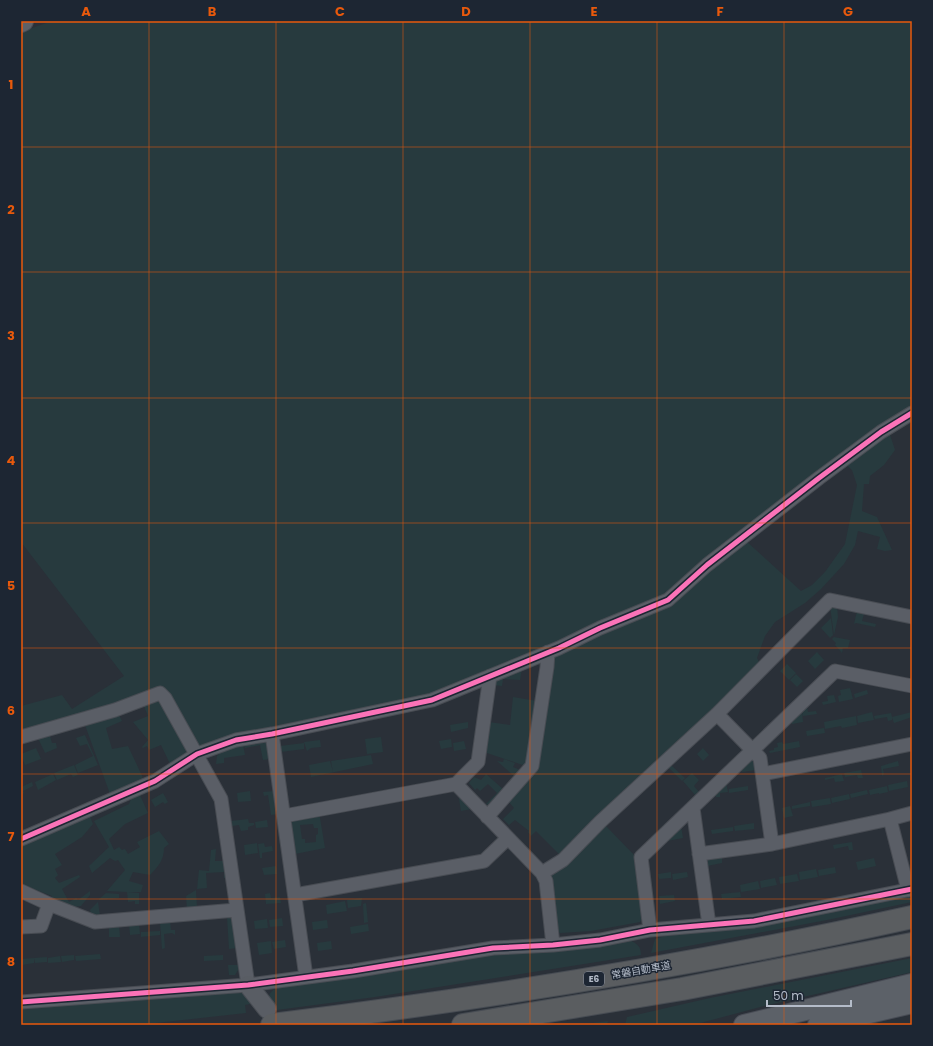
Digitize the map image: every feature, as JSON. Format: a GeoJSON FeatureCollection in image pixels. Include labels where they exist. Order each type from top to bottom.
{"type":"FeatureCollection","features":[{"type":"Feature","properties":{"kind":"highway","name":"常磐自動車道"},"geometry":{"type":"LineString","coordinates":[[270,1017],[399,1009],[539,988],[690,962],[912,917]]}},
{"type":"Feature","properties":{"kind":"highway"},"geometry":{"type":"LineString","coordinates":[[462,1025],[682,989],[912,944]]}},
{"type":"Feature","properties":{"kind":"main road"},"geometry":{"type":"LineString","coordinates":[[744,1025],[912,984]]}},
{"type":"Feature","properties":{"kind":"main road"},"geometry":{"type":"LineString","coordinates":[[818,1025],[912,1004]]}},
{"type":"Feature","properties":{"kind":"street"},"geometry":{"type":"LineString","coordinates":[[21,839],[155,781],[197,754],[236,740],[272,734],[432,700],[668,600],[707,565],[819,478],[881,432],[912,413]]}},
{"type":"Feature","properties":{"kind":"street"},"geometry":{"type":"LineString","coordinates":[[542,873],[563,860],[600,822],[717,714],[830,600],[912,617]]}},
{"type":"Feature","properties":{"kind":"street"},"geometry":{"type":"LineString","coordinates":[[487,817],[532,766],[548,661],[548,652]]}},
{"type":"Feature","properties":{"kind":"street"},"geometry":{"type":"LineString","coordinates":[[650,930],[640,857],[835,671],[912,686]]}},
{"type":"Feature","properties":{"kind":"street"},"geometry":{"type":"LineString","coordinates":[[284,816],[456,784],[478,762],[490,676]]}},
{"type":"Feature","properties":{"kind":"street"},"geometry":{"type":"LineString","coordinates":[[21,737],[115,710],[160,693],[197,754],[221,799],[248,985],[270,1017]]}},
{"type":"Feature","properties":{"kind":"street"},"geometry":{"type":"LineString","coordinates":[[717,714],[760,758],[772,844]]}},
{"type":"Feature","properties":{"kind":"street"},"geometry":{"type":"LineString","coordinates":[[272,734],[306,977]]}},
{"type":"Feature","properties":{"kind":"street"},"geometry":{"type":"LineString","coordinates":[[763,774],[912,744]]}},
{"type":"Feature","properties":{"kind":"street"},"geometry":{"type":"LineString","coordinates":[[456,784],[542,873],[546,881],[553,945]]}},
{"type":"Feature","properties":{"kind":"street"},"geometry":{"type":"LineString","coordinates":[[693,808],[709,925]]}},
{"type":"Feature","properties":{"kind":"street"},"geometry":{"type":"LineString","coordinates":[[699,854],[772,844],[912,813]]}},
{"type":"Feature","properties":{"kind":"street"},"geometry":{"type":"LineString","coordinates":[[21,1002],[248,985],[353,971],[493,948],[553,945],[600,940],[650,930],[754,921],[910,889],[890,819]]}},
{"type":"Feature","properties":{"kind":"street"},"geometry":{"type":"LineString","coordinates":[[295,895],[484,861],[508,838]]}},
{"type":"Feature","properties":{"kind":"street"},"geometry":{"type":"LineString","coordinates":[[21,890],[50,904],[95,922],[236,910]]}},
{"type":"Feature","properties":{"kind":"street"},"geometry":{"type":"LineString","coordinates":[[21,927],[41,926],[50,904]]}},
{"type":"Feature","properties":{"kind":"green space"},"geometry":{"type":"Polygon","coordinates":[[[52,21],[912,21],[912,407],[873,429],[735,539],[746,541],[801,591],[812,585],[825,572],[845,544],[857,485],[852,470],[845,464],[889,432],[895,450],[884,465],[870,476],[869,484],[864,484],[862,511],[877,517],[892,550],[885,551],[877,549],[880,537],[858,531],[855,545],[844,564],[821,589],[805,603],[775,622],[765,636],[757,658],[760,664],[560,855],[536,831],[531,836],[528,832],[529,831],[515,820],[509,825],[503,819],[514,808],[508,801],[535,770],[555,654],[549,645],[433,694],[241,733],[204,748],[197,744],[163,688],[158,687],[100,711],[21,731],[21,706],[62,695],[72,709],[124,676],[21,542],[21,32],[52,21]]]}},
{"type":"Feature","properties":{"kind":"green space"},"geometry":{"type":"Polygon","coordinates":[[[830,606],[837,606],[838,617],[834,635],[830,606]]]}},
{"type":"Feature","properties":{"kind":"green space"},"geometry":{"type":"Polygon","coordinates":[[[857,611],[858,613],[864,614],[862,621],[876,624],[875,627],[856,623],[854,624],[857,611]]]}},
{"type":"Feature","properties":{"kind":"green space"},"geometry":{"type":"Polygon","coordinates":[[[831,618],[833,635],[830,638],[821,628],[831,618]]]}},
{"type":"Feature","properties":{"kind":"green space"},"geometry":{"type":"Polygon","coordinates":[[[834,637],[850,640],[848,648],[843,648],[842,653],[832,639],[834,637]]]}},
{"type":"Feature","properties":{"kind":"green space"},"geometry":{"type":"Polygon","coordinates":[[[817,652],[824,660],[815,669],[808,661],[817,652]]]}},
{"type":"Feature","properties":{"kind":"green space"},"geometry":{"type":"Polygon","coordinates":[[[787,664],[796,673],[789,680],[780,671],[787,664]]]}},
{"type":"Feature","properties":{"kind":"green space"},"geometry":{"type":"Polygon","coordinates":[[[522,668],[520,680],[503,679],[502,686],[494,685],[495,681],[522,668]]]}},
{"type":"Feature","properties":{"kind":"green space"},"geometry":{"type":"Polygon","coordinates":[[[796,674],[803,681],[797,687],[790,680],[796,674]]]}},
{"type":"Feature","properties":{"kind":"green space"},"geometry":{"type":"Polygon","coordinates":[[[850,688],[853,699],[839,702],[838,696],[841,695],[840,690],[850,688]]]}},
{"type":"Feature","properties":{"kind":"green space"},"geometry":{"type":"Polygon","coordinates":[[[867,690],[868,694],[855,698],[854,694],[867,690]]]}},
{"type":"Feature","properties":{"kind":"green space"},"geometry":{"type":"Polygon","coordinates":[[[834,695],[836,702],[823,705],[822,702],[828,701],[827,696],[834,695]]]}},
{"type":"Feature","properties":{"kind":"green space"},"geometry":{"type":"Polygon","coordinates":[[[513,697],[537,701],[526,766],[484,752],[489,722],[510,725],[513,697]]]}},
{"type":"Feature","properties":{"kind":"green space"},"geometry":{"type":"Polygon","coordinates":[[[159,700],[190,751],[171,766],[161,745],[149,750],[147,746],[142,747],[148,740],[133,722],[148,716],[143,704],[159,700]]]}},
{"type":"Feature","properties":{"kind":"green space"},"geometry":{"type":"Polygon","coordinates":[[[807,707],[808,712],[816,711],[817,714],[803,716],[802,711],[803,722],[792,724],[791,720],[804,708],[807,707]]]}},
{"type":"Feature","properties":{"kind":"green space"},"geometry":{"type":"Polygon","coordinates":[[[872,712],[874,720],[858,723],[857,716],[872,712]]]}},
{"type":"Feature","properties":{"kind":"green space"},"geometry":{"type":"Polygon","coordinates":[[[912,712],[912,717],[894,723],[892,717],[912,712]]]}},
{"type":"Feature","properties":{"kind":"green space"},"geometry":{"type":"Polygon","coordinates":[[[118,713],[122,721],[106,728],[112,749],[128,746],[144,780],[110,794],[85,725],[118,713]]]}},
{"type":"Feature","properties":{"kind":"green space"},"geometry":{"type":"Polygon","coordinates":[[[891,713],[892,720],[888,721],[887,717],[875,719],[874,716],[891,713]]]}},
{"type":"Feature","properties":{"kind":"green space"},"geometry":{"type":"Polygon","coordinates":[[[856,716],[857,725],[825,729],[824,722],[856,716]]]}},
{"type":"Feature","properties":{"kind":"green space"},"geometry":{"type":"Polygon","coordinates":[[[468,722],[468,728],[451,732],[450,725],[468,722]]]}},
{"type":"Feature","properties":{"kind":"green space"},"geometry":{"type":"Polygon","coordinates":[[[824,728],[825,733],[807,736],[806,731],[824,728]]]}},
{"type":"Feature","properties":{"kind":"green space"},"geometry":{"type":"Polygon","coordinates":[[[48,735],[50,736],[52,743],[56,743],[57,748],[45,753],[38,738],[48,735]]]}},
{"type":"Feature","properties":{"kind":"green space"},"geometry":{"type":"Polygon","coordinates":[[[85,735],[98,765],[78,773],[75,765],[93,756],[87,744],[80,746],[76,738],[85,735]]]}},
{"type":"Feature","properties":{"kind":"green space"},"geometry":{"type":"Polygon","coordinates":[[[381,737],[383,752],[367,754],[365,739],[381,737]]]}},
{"type":"Feature","properties":{"kind":"green space"},"geometry":{"type":"Polygon","coordinates":[[[451,739],[452,747],[441,749],[439,741],[451,739]]]}},
{"type":"Feature","properties":{"kind":"green space"},"geometry":{"type":"Polygon","coordinates":[[[265,740],[268,743],[270,759],[263,760],[260,745],[245,748],[244,744],[265,740]]]}},
{"type":"Feature","properties":{"kind":"green space"},"geometry":{"type":"Polygon","coordinates":[[[320,740],[321,747],[311,748],[307,751],[304,742],[320,740]]]}},
{"type":"Feature","properties":{"kind":"green space"},"geometry":{"type":"Polygon","coordinates":[[[464,741],[466,749],[454,751],[453,743],[464,741]]]}},
{"type":"Feature","properties":{"kind":"green space"},"geometry":{"type":"Polygon","coordinates":[[[799,741],[800,747],[770,753],[769,751],[778,747],[777,743],[782,742],[783,744],[799,741]]]}},
{"type":"Feature","properties":{"kind":"green space"},"geometry":{"type":"Polygon","coordinates":[[[304,743],[304,749],[281,752],[280,746],[304,743]]]}},
{"type":"Feature","properties":{"kind":"green space"},"geometry":{"type":"Polygon","coordinates":[[[243,744],[245,755],[224,758],[224,763],[216,764],[217,756],[224,750],[243,744]]]}},
{"type":"Feature","properties":{"kind":"green space"},"geometry":{"type":"Polygon","coordinates":[[[36,748],[41,759],[25,765],[21,754],[36,748]]]}},
{"type":"Feature","properties":{"kind":"green space"},"geometry":{"type":"Polygon","coordinates":[[[703,748],[709,755],[703,761],[697,754],[703,748]]]}},
{"type":"Feature","properties":{"kind":"green space"},"geometry":{"type":"Polygon","coordinates":[[[371,755],[373,764],[311,777],[309,765],[330,761],[333,772],[331,761],[371,755]]]}},
{"type":"Feature","properties":{"kind":"green space"},"geometry":{"type":"Polygon","coordinates":[[[504,759],[515,763],[513,767],[520,770],[515,777],[497,761],[503,762],[504,759]]]}},
{"type":"Feature","properties":{"kind":"green space"},"geometry":{"type":"Polygon","coordinates":[[[750,760],[755,762],[756,770],[742,772],[741,769],[750,760]]]}},
{"type":"Feature","properties":{"kind":"green space"},"geometry":{"type":"Polygon","coordinates":[[[898,761],[899,766],[883,769],[884,774],[882,776],[881,766],[898,761]]]}},
{"type":"Feature","properties":{"kind":"green space"},"geometry":{"type":"Polygon","coordinates":[[[74,765],[78,775],[73,777],[71,774],[57,780],[54,773],[74,765]]]}},
{"type":"Feature","properties":{"kind":"green space"},"geometry":{"type":"Polygon","coordinates":[[[672,766],[685,778],[682,781],[670,769],[667,768],[672,766]]]}},
{"type":"Feature","properties":{"kind":"green space"},"geometry":{"type":"Polygon","coordinates":[[[861,770],[863,778],[858,778],[857,775],[845,777],[844,773],[861,770]]]}},
{"type":"Feature","properties":{"kind":"green space"},"geometry":{"type":"Polygon","coordinates":[[[692,773],[699,780],[694,786],[699,792],[695,795],[683,781],[692,773]]]}},
{"type":"Feature","properties":{"kind":"green space"},"geometry":{"type":"Polygon","coordinates":[[[53,774],[56,780],[38,790],[35,782],[53,774]]]}},
{"type":"Feature","properties":{"kind":"green space"},"geometry":{"type":"Polygon","coordinates":[[[486,774],[504,790],[490,805],[486,804],[497,793],[488,784],[480,791],[477,788],[475,790],[469,783],[474,777],[481,780],[486,774]]]}},
{"type":"Feature","properties":{"kind":"green space"},"geometry":{"type":"Polygon","coordinates":[[[842,774],[844,781],[835,782],[834,778],[825,780],[825,778],[842,774]]]}},
{"type":"Feature","properties":{"kind":"green space"},"geometry":{"type":"Polygon","coordinates":[[[907,781],[908,787],[889,791],[888,785],[907,781]]]}},
{"type":"Feature","properties":{"kind":"green space"},"geometry":{"type":"Polygon","coordinates":[[[32,782],[33,786],[23,791],[24,793],[21,795],[21,787],[32,782]]]}},
{"type":"Feature","properties":{"kind":"green space"},"geometry":{"type":"Polygon","coordinates":[[[726,782],[728,792],[720,793],[720,797],[716,797],[715,792],[726,782]]]}},
{"type":"Feature","properties":{"kind":"green space"},"geometry":{"type":"Polygon","coordinates":[[[748,786],[748,790],[729,793],[729,789],[748,786]]]}},
{"type":"Feature","properties":{"kind":"green space"},"geometry":{"type":"Polygon","coordinates":[[[887,786],[888,792],[870,795],[869,790],[887,786]]]}},
{"type":"Feature","properties":{"kind":"green space"},"geometry":{"type":"Polygon","coordinates":[[[867,790],[868,794],[851,798],[850,794],[867,790]]]}},
{"type":"Feature","properties":{"kind":"green space"},"geometry":{"type":"Polygon","coordinates":[[[250,791],[251,801],[238,802],[237,793],[250,791]]]}},
{"type":"Feature","properties":{"kind":"green space"},"geometry":{"type":"Polygon","coordinates":[[[275,791],[278,814],[271,815],[268,795],[264,796],[263,792],[275,791]]]}},
{"type":"Feature","properties":{"kind":"green space"},"geometry":{"type":"Polygon","coordinates":[[[139,793],[148,813],[125,824],[109,839],[114,850],[119,847],[122,850],[125,849],[128,854],[140,847],[137,842],[159,831],[169,844],[164,848],[160,863],[150,875],[133,872],[129,881],[143,885],[141,892],[107,891],[125,870],[118,860],[115,861],[110,858],[92,873],[89,866],[109,847],[94,821],[129,804],[131,799],[139,793]]]}},
{"type":"Feature","properties":{"kind":"green space"},"geometry":{"type":"Polygon","coordinates":[[[163,793],[168,802],[165,804],[163,802],[155,807],[151,800],[163,793]]]}},
{"type":"Feature","properties":{"kind":"green space"},"geometry":{"type":"Polygon","coordinates":[[[458,793],[472,809],[461,811],[458,793]]]}},
{"type":"Feature","properties":{"kind":"green space"},"geometry":{"type":"Polygon","coordinates":[[[849,794],[850,799],[832,803],[831,798],[849,794]]]}},
{"type":"Feature","properties":{"kind":"green space"},"geometry":{"type":"Polygon","coordinates":[[[830,798],[831,804],[812,807],[811,801],[830,798]]]}},
{"type":"Feature","properties":{"kind":"green space"},"geometry":{"type":"Polygon","coordinates":[[[810,802],[810,806],[792,809],[792,806],[810,802]]]}},
{"type":"Feature","properties":{"kind":"green space"},"geometry":{"type":"Polygon","coordinates":[[[790,806],[793,816],[784,818],[782,808],[790,806]]]}},
{"type":"Feature","properties":{"kind":"green space"},"geometry":{"type":"Polygon","coordinates":[[[319,812],[325,848],[295,854],[290,822],[293,817],[319,812]],[[313,824],[300,825],[302,839],[305,839],[305,843],[316,842],[318,828],[314,828],[313,824]]]}},
{"type":"Feature","properties":{"kind":"green space"},"geometry":{"type":"Polygon","coordinates":[[[89,814],[93,824],[82,837],[55,854],[62,865],[55,869],[58,875],[55,878],[59,883],[79,875],[80,877],[62,889],[69,902],[76,898],[78,900],[90,891],[90,895],[81,906],[74,907],[51,897],[52,896],[21,884],[21,843],[89,814]]]}},
{"type":"Feature","properties":{"kind":"green space"},"geometry":{"type":"Polygon","coordinates":[[[248,819],[249,823],[254,823],[254,825],[248,827],[248,830],[241,831],[239,825],[232,826],[231,821],[248,819]]]}},
{"type":"Feature","properties":{"kind":"green space"},"geometry":{"type":"Polygon","coordinates":[[[267,820],[268,827],[256,828],[255,822],[267,820]]]}},
{"type":"Feature","properties":{"kind":"green space"},"geometry":{"type":"Polygon","coordinates":[[[754,823],[754,829],[735,831],[734,826],[754,823]]]}},
{"type":"Feature","properties":{"kind":"green space"},"geometry":{"type":"Polygon","coordinates":[[[605,825],[635,856],[643,917],[640,922],[591,931],[560,933],[557,931],[550,878],[551,873],[605,825]]]}},
{"type":"Feature","properties":{"kind":"green space"},"geometry":{"type":"Polygon","coordinates":[[[681,826],[683,838],[667,841],[667,839],[681,826]]]}},
{"type":"Feature","properties":{"kind":"green space"},"geometry":{"type":"Polygon","coordinates":[[[733,827],[733,831],[712,834],[711,830],[733,827]]]}},
{"type":"Feature","properties":{"kind":"green space"},"geometry":{"type":"Polygon","coordinates":[[[852,842],[853,850],[849,850],[848,846],[834,849],[833,845],[852,842]]]}},
{"type":"Feature","properties":{"kind":"green space"},"geometry":{"type":"Polygon","coordinates":[[[257,843],[258,853],[245,855],[244,845],[257,843]]]}},
{"type":"Feature","properties":{"kind":"green space"},"geometry":{"type":"Polygon","coordinates":[[[264,843],[265,847],[272,846],[273,851],[262,853],[262,858],[260,858],[258,844],[264,843]]]}},
{"type":"Feature","properties":{"kind":"green space"},"geometry":{"type":"Polygon","coordinates":[[[216,849],[215,861],[225,861],[227,878],[224,878],[224,872],[206,873],[207,888],[197,889],[199,870],[209,871],[211,850],[216,849]]]}},
{"type":"Feature","properties":{"kind":"green space"},"geometry":{"type":"Polygon","coordinates":[[[722,857],[722,863],[707,866],[709,858],[722,857]]]}},
{"type":"Feature","properties":{"kind":"green space"},"geometry":{"type":"Polygon","coordinates":[[[874,858],[876,866],[858,870],[856,862],[874,858]]]}},
{"type":"Feature","properties":{"kind":"green space"},"geometry":{"type":"Polygon","coordinates":[[[276,866],[277,874],[264,875],[262,868],[276,866]]]}},
{"type":"Feature","properties":{"kind":"green space"},"geometry":{"type":"Polygon","coordinates":[[[835,867],[836,873],[819,876],[818,870],[835,867]]]}},
{"type":"Feature","properties":{"kind":"green space"},"geometry":{"type":"Polygon","coordinates":[[[816,869],[818,877],[800,880],[799,872],[816,869]]]}},
{"type":"Feature","properties":{"kind":"green space"},"geometry":{"type":"Polygon","coordinates":[[[671,872],[671,878],[659,879],[658,874],[671,872]]]}},
{"type":"Feature","properties":{"kind":"green space"},"geometry":{"type":"Polygon","coordinates":[[[687,872],[688,877],[673,880],[672,874],[687,872]]]}},
{"type":"Feature","properties":{"kind":"green space"},"geometry":{"type":"Polygon","coordinates":[[[797,874],[799,881],[780,884],[779,877],[797,874]]]}},
{"type":"Feature","properties":{"kind":"green space"},"geometry":{"type":"Polygon","coordinates":[[[775,878],[777,885],[761,888],[760,881],[775,878]]]}},
{"type":"Feature","properties":{"kind":"green space"},"geometry":{"type":"Polygon","coordinates":[[[758,881],[760,889],[741,892],[740,885],[758,881]]]}},
{"type":"Feature","properties":{"kind":"green space"},"geometry":{"type":"Polygon","coordinates":[[[196,890],[197,909],[187,910],[186,896],[196,890]]]}},
{"type":"Feature","properties":{"kind":"green space"},"geometry":{"type":"Polygon","coordinates":[[[127,892],[139,893],[139,904],[135,904],[135,901],[128,902],[127,892]]]}},
{"type":"Feature","properties":{"kind":"green space"},"geometry":{"type":"Polygon","coordinates":[[[740,892],[741,897],[722,899],[721,894],[740,892]]]}},
{"type":"Feature","properties":{"kind":"green space"},"geometry":{"type":"Polygon","coordinates":[[[106,893],[119,894],[119,898],[98,900],[106,893]]]}},
{"type":"Feature","properties":{"kind":"green space"},"geometry":{"type":"Polygon","coordinates":[[[270,893],[271,898],[280,897],[281,903],[266,904],[265,894],[270,893]]]}},
{"type":"Feature","properties":{"kind":"green space"},"geometry":{"type":"Polygon","coordinates":[[[912,893],[912,902],[827,920],[651,953],[655,939],[665,936],[752,927],[912,893]]]}},
{"type":"Feature","properties":{"kind":"green space"},"geometry":{"type":"Polygon","coordinates":[[[674,895],[675,901],[660,904],[659,896],[674,895]]]}},
{"type":"Feature","properties":{"kind":"green space"},"geometry":{"type":"Polygon","coordinates":[[[362,898],[361,906],[348,908],[347,900],[362,898]]]}},
{"type":"Feature","properties":{"kind":"green space"},"geometry":{"type":"Polygon","coordinates":[[[345,901],[347,911],[327,914],[326,905],[345,901]]]}},
{"type":"Feature","properties":{"kind":"green space"},"geometry":{"type":"Polygon","coordinates":[[[98,902],[100,916],[91,913],[90,910],[98,902]]]}},
{"type":"Feature","properties":{"kind":"green space"},"geometry":{"type":"Polygon","coordinates":[[[366,903],[368,922],[364,923],[363,904],[366,903]]]}},
{"type":"Feature","properties":{"kind":"green space"},"geometry":{"type":"Polygon","coordinates":[[[227,917],[230,917],[233,920],[237,948],[229,949],[227,917]]]}},
{"type":"Feature","properties":{"kind":"green space"},"geometry":{"type":"Polygon","coordinates":[[[282,918],[283,926],[270,927],[269,920],[282,918]]]}},
{"type":"Feature","properties":{"kind":"green space"},"geometry":{"type":"Polygon","coordinates":[[[267,919],[268,928],[255,929],[254,921],[267,919]]]}},
{"type":"Feature","properties":{"kind":"green space"},"geometry":{"type":"Polygon","coordinates":[[[327,920],[328,928],[313,930],[312,922],[327,920]]]}},
{"type":"Feature","properties":{"kind":"green space"},"geometry":{"type":"Polygon","coordinates":[[[170,921],[171,930],[175,930],[175,935],[172,933],[164,934],[165,948],[162,949],[160,922],[170,921]]]}},
{"type":"Feature","properties":{"kind":"green space"},"geometry":{"type":"Polygon","coordinates":[[[139,923],[140,934],[130,935],[129,924],[139,923]]]}},
{"type":"Feature","properties":{"kind":"green space"},"geometry":{"type":"Polygon","coordinates":[[[368,924],[369,931],[351,934],[350,927],[368,924]]]}},
{"type":"Feature","properties":{"kind":"green space"},"geometry":{"type":"Polygon","coordinates":[[[119,925],[120,937],[109,937],[109,926],[119,925]]]}},
{"type":"Feature","properties":{"kind":"green space"},"geometry":{"type":"Polygon","coordinates":[[[160,931],[160,935],[141,937],[141,932],[160,931]]]}},
{"type":"Feature","properties":{"kind":"green space"},"geometry":{"type":"Polygon","coordinates":[[[285,940],[286,947],[274,949],[272,942],[285,940]]]}},
{"type":"Feature","properties":{"kind":"green space"},"geometry":{"type":"Polygon","coordinates":[[[630,940],[638,946],[641,955],[375,997],[277,1010],[269,997],[271,992],[278,987],[388,973],[481,956],[530,951],[561,951],[630,940]]]}},
{"type":"Feature","properties":{"kind":"green space"},"geometry":{"type":"Polygon","coordinates":[[[271,941],[272,953],[259,955],[257,943],[271,941]]]}},
{"type":"Feature","properties":{"kind":"green space"},"geometry":{"type":"Polygon","coordinates":[[[331,941],[332,949],[318,951],[317,943],[331,941]]]}},
{"type":"Feature","properties":{"kind":"green space"},"geometry":{"type":"Polygon","coordinates":[[[100,954],[101,959],[76,961],[75,956],[100,954]]]}},
{"type":"Feature","properties":{"kind":"green space"},"geometry":{"type":"Polygon","coordinates":[[[74,955],[74,960],[62,962],[61,956],[74,955]]]}},
{"type":"Feature","properties":{"kind":"green space"},"geometry":{"type":"Polygon","coordinates":[[[223,955],[223,960],[204,961],[204,956],[223,955]]]}},
{"type":"Feature","properties":{"kind":"green space"},"geometry":{"type":"Polygon","coordinates":[[[60,956],[61,962],[48,963],[48,958],[60,956]]]}},
{"type":"Feature","properties":{"kind":"green space"},"geometry":{"type":"Polygon","coordinates":[[[47,957],[47,962],[35,963],[34,958],[47,957]]]}},
{"type":"Feature","properties":{"kind":"green space"},"geometry":{"type":"Polygon","coordinates":[[[34,958],[34,963],[22,965],[21,959],[34,958]]]}},
{"type":"Feature","properties":{"kind":"green space"},"geometry":{"type":"Polygon","coordinates":[[[912,958],[912,972],[764,1006],[693,1025],[625,1025],[627,1017],[710,998],[912,958]]]}},
{"type":"Feature","properties":{"kind":"green space"},"geometry":{"type":"Polygon","coordinates":[[[228,965],[239,965],[240,967],[235,975],[229,975],[228,965]]]}},
{"type":"Feature","properties":{"kind":"green space"},"geometry":{"type":"Polygon","coordinates":[[[241,990],[255,1003],[245,1005],[246,1013],[138,1025],[21,1025],[21,1008],[241,990]]]}},
{"type":"Feature","properties":{"kind":"green space"},"geometry":{"type":"Polygon","coordinates":[[[608,1021],[607,1025],[577,1025],[608,1021]]]}},
{"type":"Feature","properties":{"kind":"cycle path"},"geometry":{"type":"LineString","coordinates":[[21,839],[155,781],[197,754],[236,740],[272,734],[432,700],[559,648],[600,628],[668,600],[707,565],[819,478],[881,432],[912,413]]}},
{"type":"Feature","properties":{"kind":"cycle path"},"geometry":{"type":"LineString","coordinates":[[21,1002],[248,985],[353,971],[493,948],[553,945],[600,940],[650,930],[754,921],[912,889]]}}]}
